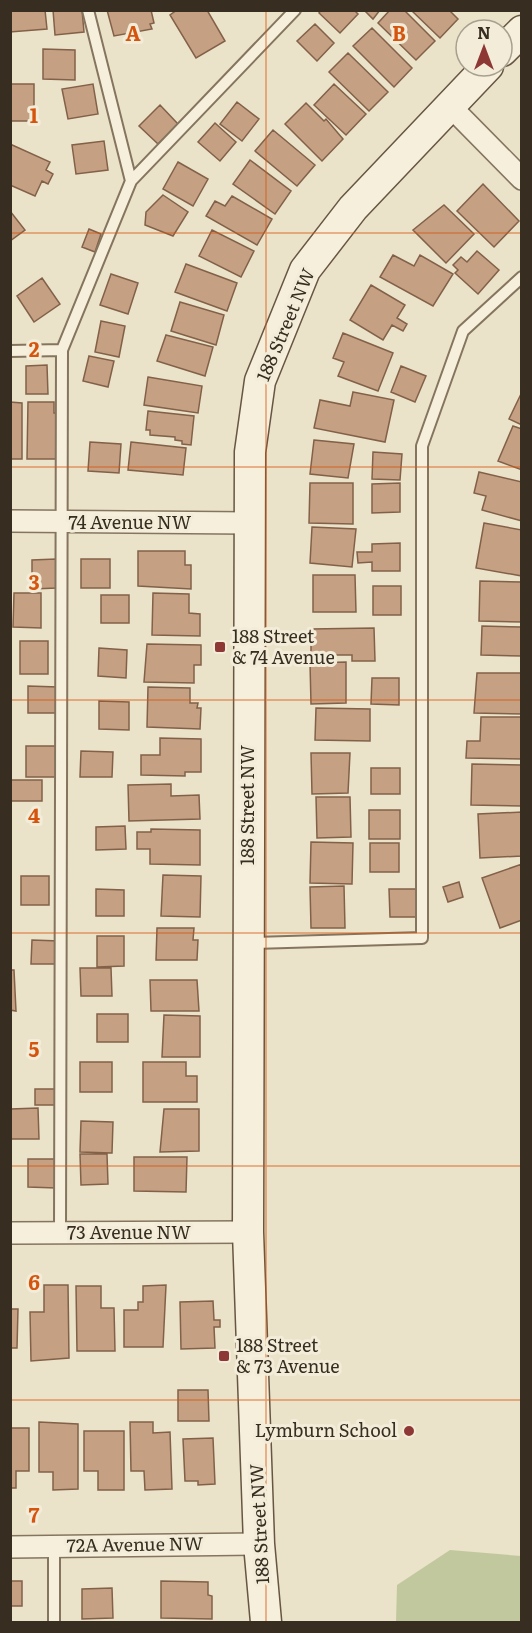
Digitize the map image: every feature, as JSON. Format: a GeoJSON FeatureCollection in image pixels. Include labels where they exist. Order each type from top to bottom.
{"type":"FeatureCollection","features":[{"type":"Feature","properties":{"kind":"street","name":"188 Street NW"},"geometry":{"type":"LineString","coordinates":[[266,1623],[259,1544],[248,1232],[250,452],[260,381],[305,270],[353,208],[477,78]]}},
{"type":"Feature","properties":{"kind":"street"},"geometry":{"type":"LineString","coordinates":[[450,106],[522,179]]}},
{"type":"Feature","properties":{"kind":"street","name":"74 Avenue NW"},"geometry":{"type":"LineString","coordinates":[[10,521],[249,523]]}},
{"type":"Feature","properties":{"kind":"street","name":"73 Avenue NW"},"geometry":{"type":"LineString","coordinates":[[10,1233],[248,1232]]}},
{"type":"Feature","properties":{"kind":"street","name":"72A Avenue NW"},"geometry":{"type":"LineString","coordinates":[[10,1547],[259,1544]]}},
{"type":"Feature","properties":{"kind":"lane"},"geometry":{"type":"LineString","coordinates":[[88,10],[131,181]]}},
{"type":"Feature","properties":{"kind":"lane"},"geometry":{"type":"LineString","coordinates":[[60,1233],[62,350],[131,181],[295,10]]}},
{"type":"Feature","properties":{"kind":"lane"},"geometry":{"type":"LineString","coordinates":[[248,943],[422,938],[422,446],[463,331],[522,277]]}},
{"type":"Feature","properties":{"kind":"lane"},"geometry":{"type":"LineString","coordinates":[[10,351],[62,350]]}},
{"type":"Feature","properties":{"kind":"lane"},"geometry":{"type":"LineString","coordinates":[[54,1546],[54,1623]]}},
{"type":"Feature","properties":{"kind":"green space"},"geometry":{"type":"Polygon","coordinates":[[[450,1550],[521,1556],[521,1622],[396,1622],[397,1585],[450,1550]]]}},
{"type":"Feature","properties":{"kind":"building"},"geometry":{"type":"Polygon","coordinates":[[[10,10],[45,10],[47,29],[10,32],[10,10]]]}},
{"type":"Feature","properties":{"kind":"building"},"geometry":{"type":"Polygon","coordinates":[[[53,10],[82,10],[84,32],[55,35],[53,10]]]}},
{"type":"Feature","properties":{"kind":"building"},"geometry":{"type":"Polygon","coordinates":[[[107,10],[151,10],[154,23],[150,24],[152,29],[114,36],[107,10]]]}},
{"type":"Feature","properties":{"kind":"building"},"geometry":{"type":"Polygon","coordinates":[[[177,10],[207,10],[225,41],[196,58],[170,15],[177,10]]]}},
{"type":"Feature","properties":{"kind":"building"},"geometry":{"type":"Polygon","coordinates":[[[321,10],[354,10],[358,14],[340,33],[319,13],[321,10]]]}},
{"type":"Feature","properties":{"kind":"building"},"geometry":{"type":"Polygon","coordinates":[[[364,10],[380,10],[373,19],[364,10]]]}},
{"type":"Feature","properties":{"kind":"building"},"geometry":{"type":"Polygon","coordinates":[[[390,10],[404,10],[435,41],[416,60],[378,23],[390,10]]]}},
{"type":"Feature","properties":{"kind":"building"},"geometry":{"type":"Polygon","coordinates":[[[411,10],[449,10],[457,18],[454,18],[454,23],[440,38],[411,10]]]}},
{"type":"Feature","properties":{"kind":"building"},"geometry":{"type":"Polygon","coordinates":[[[315,24],[334,43],[317,61],[297,41],[315,24]]]}},
{"type":"Feature","properties":{"kind":"building"},"geometry":{"type":"Polygon","coordinates":[[[372,28],[412,68],[394,87],[353,46],[372,28]]]}},
{"type":"Feature","properties":{"kind":"building"},"geometry":{"type":"Polygon","coordinates":[[[43,49],[75,50],[75,80],[43,79],[43,49]]]}},
{"type":"Feature","properties":{"kind":"building"},"geometry":{"type":"Polygon","coordinates":[[[348,53],[388,92],[369,111],[329,72],[348,53]]]}},
{"type":"Feature","properties":{"kind":"building"},"geometry":{"type":"Polygon","coordinates":[[[10,84],[34,84],[34,121],[10,121],[10,84]]]}},
{"type":"Feature","properties":{"kind":"building"},"geometry":{"type":"Polygon","coordinates":[[[93,84],[98,114],[68,119],[62,89],[93,84]]]}},
{"type":"Feature","properties":{"kind":"building"},"geometry":{"type":"Polygon","coordinates":[[[334,84],[366,114],[346,135],[314,105],[334,84]]]}},
{"type":"Feature","properties":{"kind":"building"},"geometry":{"type":"Polygon","coordinates":[[[237,102],[259,119],[242,141],[220,124],[237,102]]]}},
{"type":"Feature","properties":{"kind":"building"},"geometry":{"type":"Polygon","coordinates":[[[306,103],[324,121],[326,119],[343,139],[322,161],[285,124],[306,103]]]}},
{"type":"Feature","properties":{"kind":"building"},"geometry":{"type":"Polygon","coordinates":[[[160,105],[178,124],[158,144],[139,126],[160,105]]]}},
{"type":"Feature","properties":{"kind":"building"},"geometry":{"type":"Polygon","coordinates":[[[215,123],[236,142],[220,161],[198,142],[215,123]]]}},
{"type":"Feature","properties":{"kind":"building"},"geometry":{"type":"Polygon","coordinates":[[[273,130],[315,165],[297,186],[255,151],[273,130]]]}},
{"type":"Feature","properties":{"kind":"building"},"geometry":{"type":"Polygon","coordinates":[[[104,141],[108,170],[76,174],[72,145],[104,141]]]}},
{"type":"Feature","properties":{"kind":"building"},"geometry":{"type":"Polygon","coordinates":[[[10,144],[50,162],[46,170],[53,174],[48,184],[42,181],[35,196],[10,185],[10,144]]]}},
{"type":"Feature","properties":{"kind":"building"},"geometry":{"type":"Polygon","coordinates":[[[250,160],[291,191],[275,214],[233,184],[250,160]]]}},
{"type":"Feature","properties":{"kind":"building"},"geometry":{"type":"Polygon","coordinates":[[[178,162],[208,179],[193,206],[163,189],[178,162]]]}},
{"type":"Feature","properties":{"kind":"building"},"geometry":{"type":"Polygon","coordinates":[[[483,184],[519,221],[494,247],[457,211],[483,184]]]}},
{"type":"Feature","properties":{"kind":"building"},"geometry":{"type":"Polygon","coordinates":[[[163,195],[188,212],[173,236],[145,225],[146,212],[163,195]]]}},
{"type":"Feature","properties":{"kind":"building"},"geometry":{"type":"Polygon","coordinates":[[[232,196],[272,219],[257,245],[206,216],[215,201],[225,206],[232,196]]]}},
{"type":"Feature","properties":{"kind":"building"},"geometry":{"type":"Polygon","coordinates":[[[444,205],[474,234],[446,263],[413,230],[444,205]]]}},
{"type":"Feature","properties":{"kind":"building"},"geometry":{"type":"Polygon","coordinates":[[[10,211],[25,230],[10,241],[10,211]]]}},
{"type":"Feature","properties":{"kind":"building"},"geometry":{"type":"Polygon","coordinates":[[[89,229],[101,234],[95,252],[82,247],[89,229]]]}},
{"type":"Feature","properties":{"kind":"building"},"geometry":{"type":"Polygon","coordinates":[[[212,230],[254,251],[241,277],[199,256],[212,230]]]}},
{"type":"Feature","properties":{"kind":"building"},"geometry":{"type":"Polygon","coordinates":[[[477,251],[499,270],[478,294],[455,273],[458,270],[453,265],[461,257],[467,262],[477,251]]]}},
{"type":"Feature","properties":{"kind":"building"},"geometry":{"type":"Polygon","coordinates":[[[393,255],[414,266],[420,255],[453,274],[433,306],[380,277],[393,255]]]}},
{"type":"Feature","properties":{"kind":"building"},"geometry":{"type":"Polygon","coordinates":[[[186,264],[237,283],[227,311],[175,292],[186,264]]]}},
{"type":"Feature","properties":{"kind":"building"},"geometry":{"type":"Polygon","coordinates":[[[111,274],[138,283],[128,314],[100,305],[111,274]]]}},
{"type":"Feature","properties":{"kind":"building"},"geometry":{"type":"Polygon","coordinates":[[[42,278],[60,304],[34,322],[17,296],[42,278]]]}},
{"type":"Feature","properties":{"kind":"building"},"geometry":{"type":"Polygon","coordinates":[[[371,285],[405,305],[397,318],[407,324],[403,331],[392,325],[383,340],[350,320],[371,285]]]}},
{"type":"Feature","properties":{"kind":"building"},"geometry":{"type":"Polygon","coordinates":[[[180,302],[224,315],[216,345],[171,331],[180,302]]]}},
{"type":"Feature","properties":{"kind":"building"},"geometry":{"type":"Polygon","coordinates":[[[101,321],[125,326],[119,357],[95,352],[101,321]]]}},
{"type":"Feature","properties":{"kind":"building"},"geometry":{"type":"Polygon","coordinates":[[[343,333],[393,353],[378,391],[338,376],[344,362],[333,358],[343,333]]]}},
{"type":"Feature","properties":{"kind":"building"},"geometry":{"type":"Polygon","coordinates":[[[166,335],[213,347],[205,376],[157,361],[166,335]]]}},
{"type":"Feature","properties":{"kind":"building"},"geometry":{"type":"Polygon","coordinates":[[[89,356],[114,361],[108,387],[83,381],[89,356]]]}},
{"type":"Feature","properties":{"kind":"building"},"geometry":{"type":"Polygon","coordinates":[[[47,365],[48,394],[26,394],[26,366],[47,365]]]}},
{"type":"Feature","properties":{"kind":"building"},"geometry":{"type":"Polygon","coordinates":[[[401,366],[426,376],[415,402],[391,392],[401,366]]]}},
{"type":"Feature","properties":{"kind":"building"},"geometry":{"type":"Polygon","coordinates":[[[148,377],[202,386],[198,413],[144,405],[148,377]]]}},
{"type":"Feature","properties":{"kind":"building"},"geometry":{"type":"Polygon","coordinates":[[[353,392],[394,400],[385,442],[314,428],[320,400],[350,406],[353,392]]]}},
{"type":"Feature","properties":{"kind":"building"},"geometry":{"type":"Polygon","coordinates":[[[522,395],[522,425],[509,419],[522,395]]]}},
{"type":"Feature","properties":{"kind":"building"},"geometry":{"type":"Polygon","coordinates":[[[10,402],[22,403],[22,459],[10,459],[10,402]]]}},
{"type":"Feature","properties":{"kind":"building"},"geometry":{"type":"Polygon","coordinates":[[[28,402],[54,402],[54,413],[57,413],[56,459],[27,459],[28,402]]]}},
{"type":"Feature","properties":{"kind":"building"},"geometry":{"type":"Polygon","coordinates":[[[148,411],[194,416],[191,445],[182,444],[182,441],[175,440],[175,437],[150,435],[150,430],[146,430],[148,411]]]}},
{"type":"Feature","properties":{"kind":"building"},"geometry":{"type":"Polygon","coordinates":[[[513,426],[522,429],[522,470],[498,461],[513,426]]]}},
{"type":"Feature","properties":{"kind":"building"},"geometry":{"type":"Polygon","coordinates":[[[314,440],[354,444],[348,478],[310,474],[314,440]]]}},
{"type":"Feature","properties":{"kind":"building"},"geometry":{"type":"Polygon","coordinates":[[[90,442],[121,444],[119,473],[88,471],[90,442]]]}},
{"type":"Feature","properties":{"kind":"building"},"geometry":{"type":"Polygon","coordinates":[[[131,442],[186,448],[183,475],[128,470],[131,442]]]}},
{"type":"Feature","properties":{"kind":"building"},"geometry":{"type":"Polygon","coordinates":[[[373,452],[402,454],[400,480],[372,479],[373,452]]]}},
{"type":"Feature","properties":{"kind":"building"},"geometry":{"type":"Polygon","coordinates":[[[479,472],[522,482],[522,521],[482,510],[486,496],[474,493],[479,472]]]}},
{"type":"Feature","properties":{"kind":"building"},"geometry":{"type":"Polygon","coordinates":[[[310,483],[353,483],[353,524],[309,523],[310,483]]]}},
{"type":"Feature","properties":{"kind":"building"},"geometry":{"type":"Polygon","coordinates":[[[400,483],[400,512],[372,513],[372,484],[400,483]]]}},
{"type":"Feature","properties":{"kind":"building"},"geometry":{"type":"Polygon","coordinates":[[[484,523],[522,530],[522,576],[476,568],[484,523]]]}},
{"type":"Feature","properties":{"kind":"building"},"geometry":{"type":"Polygon","coordinates":[[[312,527],[356,529],[352,567],[310,563],[312,527]]]}},
{"type":"Feature","properties":{"kind":"building"},"geometry":{"type":"Polygon","coordinates":[[[400,543],[400,571],[372,571],[372,562],[358,563],[357,552],[372,552],[372,544],[400,543]]]}},
{"type":"Feature","properties":{"kind":"building"},"geometry":{"type":"Polygon","coordinates":[[[138,551],[185,551],[185,565],[191,565],[191,589],[138,586],[138,551]]]}},
{"type":"Feature","properties":{"kind":"building"},"geometry":{"type":"Polygon","coordinates":[[[56,559],[57,588],[32,589],[32,560],[56,559]]]}},
{"type":"Feature","properties":{"kind":"building"},"geometry":{"type":"Polygon","coordinates":[[[81,559],[110,559],[110,588],[81,588],[81,559]]]}},
{"type":"Feature","properties":{"kind":"building"},"geometry":{"type":"Polygon","coordinates":[[[313,575],[355,575],[356,612],[313,612],[313,575]]]}},
{"type":"Feature","properties":{"kind":"building"},"geometry":{"type":"Polygon","coordinates":[[[480,581],[522,582],[522,622],[479,621],[480,581]]]}},
{"type":"Feature","properties":{"kind":"building"},"geometry":{"type":"Polygon","coordinates":[[[373,586],[401,586],[401,615],[373,615],[373,586]]]}},
{"type":"Feature","properties":{"kind":"building"},"geometry":{"type":"Polygon","coordinates":[[[14,593],[41,593],[41,628],[13,627],[14,593]]]}},
{"type":"Feature","properties":{"kind":"building"},"geometry":{"type":"Polygon","coordinates":[[[153,593],[189,594],[189,613],[200,614],[200,636],[152,635],[153,593]]]}},
{"type":"Feature","properties":{"kind":"building"},"geometry":{"type":"Polygon","coordinates":[[[101,595],[129,595],[129,623],[101,623],[101,595]]]}},
{"type":"Feature","properties":{"kind":"building"},"geometry":{"type":"Polygon","coordinates":[[[482,626],[522,627],[522,656],[481,655],[482,626]]]}},
{"type":"Feature","properties":{"kind":"building"},"geometry":{"type":"Polygon","coordinates":[[[374,628],[375,661],[352,661],[352,655],[311,655],[311,629],[374,628]]]}},
{"type":"Feature","properties":{"kind":"building"},"geometry":{"type":"Polygon","coordinates":[[[20,641],[48,641],[48,674],[20,674],[20,641]]]}},
{"type":"Feature","properties":{"kind":"building"},"geometry":{"type":"Polygon","coordinates":[[[147,644],[201,645],[201,665],[194,665],[194,683],[144,682],[147,644]]]}},
{"type":"Feature","properties":{"kind":"building"},"geometry":{"type":"Polygon","coordinates":[[[99,648],[127,650],[126,678],[98,676],[99,648]]]}},
{"type":"Feature","properties":{"kind":"building"},"geometry":{"type":"Polygon","coordinates":[[[346,662],[346,703],[311,704],[310,663],[346,662]]]}},
{"type":"Feature","properties":{"kind":"building"},"geometry":{"type":"Polygon","coordinates":[[[477,673],[522,673],[522,714],[474,713],[477,673]]]}},
{"type":"Feature","properties":{"kind":"building"},"geometry":{"type":"Polygon","coordinates":[[[372,678],[399,678],[399,705],[371,704],[372,678]]]}},
{"type":"Feature","properties":{"kind":"building"},"geometry":{"type":"Polygon","coordinates":[[[28,686],[58,687],[58,713],[28,713],[28,686]]]}},
{"type":"Feature","properties":{"kind":"building"},"geometry":{"type":"Polygon","coordinates":[[[148,687],[190,688],[190,703],[198,703],[197,708],[201,708],[200,729],[147,727],[148,687]]]}},
{"type":"Feature","properties":{"kind":"building"},"geometry":{"type":"Polygon","coordinates":[[[99,701],[129,702],[129,730],[99,729],[99,701]]]}},
{"type":"Feature","properties":{"kind":"building"},"geometry":{"type":"Polygon","coordinates":[[[316,708],[370,709],[370,741],[315,740],[316,708]]]}},
{"type":"Feature","properties":{"kind":"building"},"geometry":{"type":"Polygon","coordinates":[[[481,717],[522,717],[522,759],[466,758],[467,741],[480,741],[481,717]]]}},
{"type":"Feature","properties":{"kind":"building"},"geometry":{"type":"Polygon","coordinates":[[[160,738],[201,739],[201,772],[185,772],[185,776],[141,775],[141,755],[160,755],[160,738]]]}},
{"type":"Feature","properties":{"kind":"building"},"geometry":{"type":"Polygon","coordinates":[[[26,746],[58,746],[58,777],[26,777],[26,746]]]}},
{"type":"Feature","properties":{"kind":"building"},"geometry":{"type":"Polygon","coordinates":[[[81,751],[113,752],[112,777],[80,777],[81,751]]]}},
{"type":"Feature","properties":{"kind":"building"},"geometry":{"type":"Polygon","coordinates":[[[311,753],[350,753],[348,793],[312,794],[311,753]]]}},
{"type":"Feature","properties":{"kind":"building"},"geometry":{"type":"Polygon","coordinates":[[[472,764],[521,765],[522,806],[471,805],[472,764]]]}},
{"type":"Feature","properties":{"kind":"building"},"geometry":{"type":"Polygon","coordinates":[[[371,768],[400,768],[400,794],[371,794],[371,768]]]}},
{"type":"Feature","properties":{"kind":"building"},"geometry":{"type":"Polygon","coordinates":[[[11,780],[42,780],[42,801],[11,801],[11,780]]]}},
{"type":"Feature","properties":{"kind":"building"},"geometry":{"type":"Polygon","coordinates":[[[171,784],[171,796],[199,795],[200,819],[129,821],[128,785],[171,784]]]}},
{"type":"Feature","properties":{"kind":"building"},"geometry":{"type":"Polygon","coordinates":[[[316,797],[350,797],[351,837],[317,838],[316,797]]]}},
{"type":"Feature","properties":{"kind":"building"},"geometry":{"type":"Polygon","coordinates":[[[369,810],[400,810],[400,839],[369,839],[369,810]]]}},
{"type":"Feature","properties":{"kind":"building"},"geometry":{"type":"Polygon","coordinates":[[[522,812],[522,856],[480,858],[478,814],[522,812]]]}},
{"type":"Feature","properties":{"kind":"building"},"geometry":{"type":"Polygon","coordinates":[[[125,826],[126,849],[96,850],[96,827],[125,826]]]}},
{"type":"Feature","properties":{"kind":"building"},"geometry":{"type":"Polygon","coordinates":[[[151,829],[200,830],[200,865],[150,864],[150,849],[137,849],[137,832],[151,832],[151,829]]]}},
{"type":"Feature","properties":{"kind":"building"},"geometry":{"type":"Polygon","coordinates":[[[311,842],[353,843],[352,884],[310,883],[311,842]]]}},
{"type":"Feature","properties":{"kind":"building"},"geometry":{"type":"Polygon","coordinates":[[[370,843],[399,843],[399,872],[370,872],[370,843]]]}},
{"type":"Feature","properties":{"kind":"building"},"geometry":{"type":"Polygon","coordinates":[[[522,864],[522,920],[500,928],[482,878],[522,864]]]}},
{"type":"Feature","properties":{"kind":"building"},"geometry":{"type":"Polygon","coordinates":[[[163,875],[201,876],[200,917],[161,916],[163,875]]]}},
{"type":"Feature","properties":{"kind":"building"},"geometry":{"type":"Polygon","coordinates":[[[21,876],[49,876],[49,905],[21,905],[21,876]]]}},
{"type":"Feature","properties":{"kind":"building"},"geometry":{"type":"Polygon","coordinates":[[[459,882],[463,897],[448,902],[443,887],[459,882]]]}},
{"type":"Feature","properties":{"kind":"building"},"geometry":{"type":"Polygon","coordinates":[[[344,886],[345,928],[311,928],[310,887],[344,886]]]}},
{"type":"Feature","properties":{"kind":"building"},"geometry":{"type":"Polygon","coordinates":[[[96,889],[124,890],[124,916],[96,916],[96,889]]]}},
{"type":"Feature","properties":{"kind":"building"},"geometry":{"type":"Polygon","coordinates":[[[389,889],[416,889],[416,917],[390,917],[389,889]]]}},
{"type":"Feature","properties":{"kind":"building"},"geometry":{"type":"Polygon","coordinates":[[[157,928],[194,928],[193,940],[198,940],[197,960],[156,960],[157,928]]]}},
{"type":"Feature","properties":{"kind":"building"},"geometry":{"type":"Polygon","coordinates":[[[97,936],[124,936],[124,966],[97,967],[97,936]]]}},
{"type":"Feature","properties":{"kind":"building"},"geometry":{"type":"Polygon","coordinates":[[[32,940],[59,941],[58,964],[31,964],[32,940]]]}},
{"type":"Feature","properties":{"kind":"building"},"geometry":{"type":"Polygon","coordinates":[[[80,968],[111,968],[112,996],[81,996],[80,968]]]}},
{"type":"Feature","properties":{"kind":"building"},"geometry":{"type":"Polygon","coordinates":[[[10,970],[14,970],[16,1011],[10,1010],[10,970]]]}},
{"type":"Feature","properties":{"kind":"building"},"geometry":{"type":"Polygon","coordinates":[[[150,980],[197,980],[199,1011],[151,1011],[150,980]]]}},
{"type":"Feature","properties":{"kind":"building"},"geometry":{"type":"Polygon","coordinates":[[[97,1014],[128,1014],[128,1042],[97,1042],[97,1014]]]}},
{"type":"Feature","properties":{"kind":"building"},"geometry":{"type":"Polygon","coordinates":[[[164,1015],[200,1016],[200,1057],[162,1057],[164,1015]]]}},
{"type":"Feature","properties":{"kind":"building"},"geometry":{"type":"Polygon","coordinates":[[[80,1062],[112,1062],[112,1092],[80,1092],[80,1062]]]}},
{"type":"Feature","properties":{"kind":"building"},"geometry":{"type":"Polygon","coordinates":[[[143,1062],[186,1062],[186,1076],[197,1076],[197,1102],[143,1102],[143,1062]]]}},
{"type":"Feature","properties":{"kind":"building"},"geometry":{"type":"Polygon","coordinates":[[[35,1089],[56,1089],[56,1105],[35,1105],[35,1089]]]}},
{"type":"Feature","properties":{"kind":"building"},"geometry":{"type":"Polygon","coordinates":[[[38,1108],[39,1139],[11,1139],[11,1109],[38,1108]]]}},
{"type":"Feature","properties":{"kind":"building"},"geometry":{"type":"Polygon","coordinates":[[[164,1109],[199,1109],[199,1151],[160,1152],[164,1109]]]}},
{"type":"Feature","properties":{"kind":"building"},"geometry":{"type":"Polygon","coordinates":[[[81,1121],[113,1122],[112,1153],[80,1152],[81,1121]]]}},
{"type":"Feature","properties":{"kind":"building"},"geometry":{"type":"Polygon","coordinates":[[[80,1154],[107,1154],[108,1184],[81,1185],[80,1154]]]}},
{"type":"Feature","properties":{"kind":"building"},"geometry":{"type":"Polygon","coordinates":[[[134,1157],[187,1157],[186,1192],[134,1191],[134,1157]]]}},
{"type":"Feature","properties":{"kind":"building"},"geometry":{"type":"Polygon","coordinates":[[[28,1159],[57,1159],[56,1188],[28,1187],[28,1159]]]}},
{"type":"Feature","properties":{"kind":"building"},"geometry":{"type":"Polygon","coordinates":[[[44,1285],[68,1285],[69,1358],[31,1361],[30,1312],[44,1312],[44,1285]]]}},
{"type":"Feature","properties":{"kind":"building"},"geometry":{"type":"Polygon","coordinates":[[[166,1285],[163,1347],[124,1347],[124,1310],[138,1310],[138,1302],[143,1302],[143,1286],[166,1285]]]}},
{"type":"Feature","properties":{"kind":"building"},"geometry":{"type":"Polygon","coordinates":[[[76,1286],[101,1286],[101,1308],[114,1308],[115,1351],[77,1351],[76,1286]]]}},
{"type":"Feature","properties":{"kind":"building"},"geometry":{"type":"Polygon","coordinates":[[[213,1301],[214,1320],[220,1320],[220,1327],[214,1327],[215,1348],[181,1349],[180,1302],[213,1301]]]}},
{"type":"Feature","properties":{"kind":"building"},"geometry":{"type":"Polygon","coordinates":[[[10,1309],[18,1309],[17,1348],[10,1348],[10,1309]]]}},
{"type":"Feature","properties":{"kind":"building"},"geometry":{"type":"Polygon","coordinates":[[[178,1390],[208,1390],[209,1421],[178,1421],[178,1390]]]}},
{"type":"Feature","properties":{"kind":"building"},"geometry":{"type":"Polygon","coordinates":[[[39,1422],[78,1424],[78,1489],[53,1490],[53,1472],[39,1472],[39,1422]]]}},
{"type":"Feature","properties":{"kind":"building"},"geometry":{"type":"Polygon","coordinates":[[[130,1422],[153,1422],[153,1433],[170,1432],[172,1489],[145,1490],[144,1471],[131,1471],[130,1422]]]}},
{"type":"Feature","properties":{"kind":"building"},"geometry":{"type":"Polygon","coordinates":[[[10,1428],[29,1428],[29,1471],[16,1471],[16,1488],[10,1488],[10,1428]]]}},
{"type":"Feature","properties":{"kind":"building"},"geometry":{"type":"Polygon","coordinates":[[[84,1431],[124,1431],[124,1490],[98,1490],[98,1471],[84,1471],[84,1431]]]}},
{"type":"Feature","properties":{"kind":"building"},"geometry":{"type":"Polygon","coordinates":[[[213,1438],[215,1484],[198,1485],[198,1481],[185,1481],[183,1439],[213,1438]]]}},
{"type":"Feature","properties":{"kind":"building"},"geometry":{"type":"Polygon","coordinates":[[[10,1581],[22,1581],[22,1606],[10,1606],[10,1581]]]}},
{"type":"Feature","properties":{"kind":"building"},"geometry":{"type":"Polygon","coordinates":[[[161,1581],[208,1582],[208,1595],[212,1596],[212,1619],[161,1618],[161,1581]]]}},
{"type":"Feature","properties":{"kind":"building"},"geometry":{"type":"Polygon","coordinates":[[[112,1588],[113,1618],[82,1619],[82,1589],[112,1588]]]}},
{"type":"Feature","properties":{"kind":"place","name":"188 Street & 74 Avenue"},"geometry":{"type":"Point","coordinates":[220,647]}},
{"type":"Feature","properties":{"kind":"place","name":"188 Street & 73 Avenue"},"geometry":{"type":"Point","coordinates":[224,1356]}},
{"type":"Feature","properties":{"kind":"place","name":"Lymburn School"},"geometry":{"type":"Point","coordinates":[409,1431]}}]}
